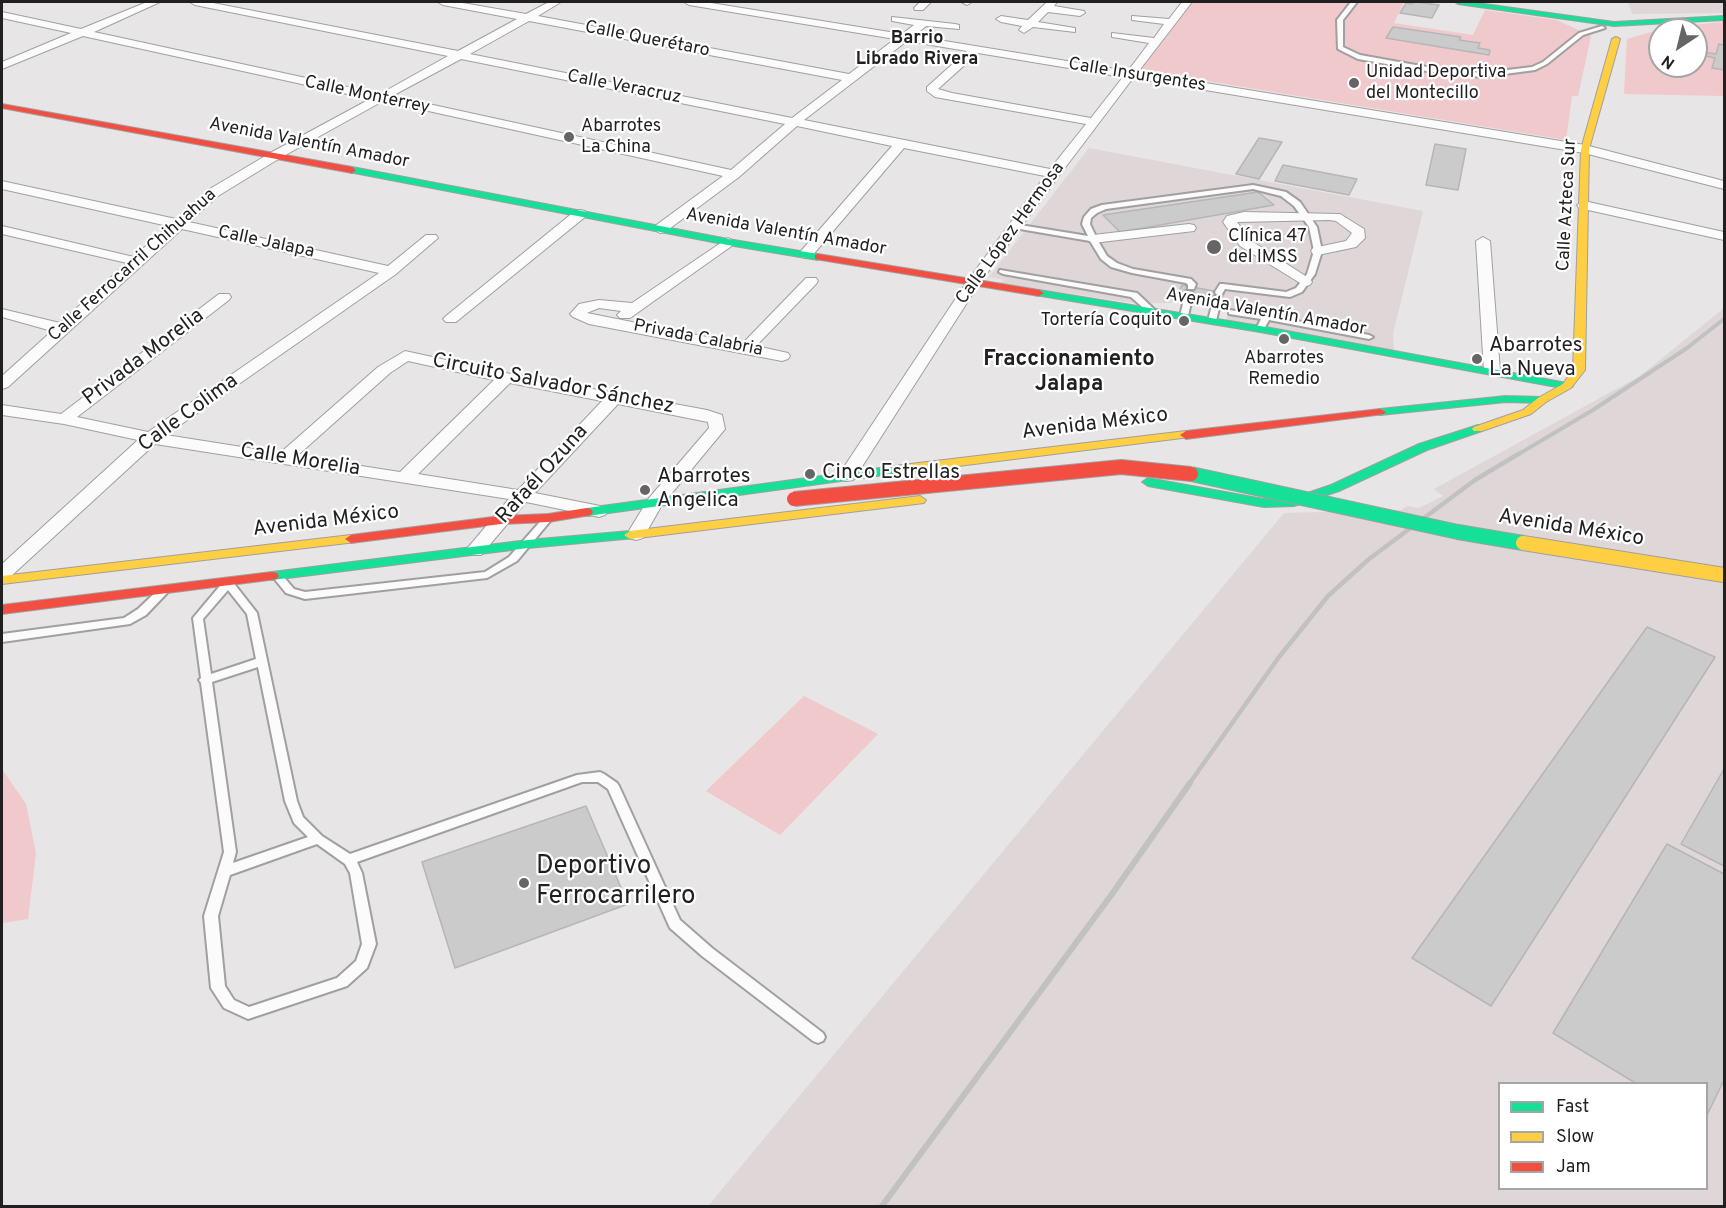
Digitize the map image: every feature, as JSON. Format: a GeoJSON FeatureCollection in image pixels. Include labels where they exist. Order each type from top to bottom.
{"type":"FeatureCollection","features":[{"type":"Feature","properties":{"kind":"street"},"geometry":{"type":"LineString","coordinates":[[2,66],[155,2]]}},
{"type":"Feature","properties":{"kind":"street","name":"Calle Veracruz"},"geometry":{"type":"LineString","coordinates":[[195,2],[1053,174]]}},
{"type":"Feature","properties":{"kind":"street","name":"Calle Querétaro"},"geometry":{"type":"LineString","coordinates":[[443,2],[851,78]]}},
{"type":"Feature","properties":{"kind":"street","name":"Calle Ferrocarril Chihuahua"},"geometry":{"type":"LineString","coordinates":[[2,384],[135,261],[213,193],[276,155],[380,99],[455,55],[556,2]]}},
{"type":"Feature","properties":{"kind":"street","name":"Calle Insurgentes"},"geometry":{"type":"LineString","coordinates":[[689,2],[1586,149],[1725,185]]}},
{"type":"Feature","properties":{"kind":"street","name":"Calle López Hermosa"},"geometry":{"type":"LineString","coordinates":[[847,476],[973,283],[1154,41],[1187,2]]}},
{"type":"Feature","properties":{"kind":"street"},"geometry":{"type":"LineString","coordinates":[[1458,2],[1602,25],[1648,23]]}},
{"type":"Feature","properties":{"kind":"street"},"geometry":{"type":"LineString","coordinates":[[1027,27],[1045,4],[1080,14]]}},
{"type":"Feature","properties":{"kind":"street"},"geometry":{"type":"LineString","coordinates":[[1149,8],[1179,11]]}},
{"type":"Feature","properties":{"kind":"street"},"geometry":{"type":"LineString","coordinates":[[1602,25],[1615,10],[1631,17],[1648,20]]}},
{"type":"Feature","properties":{"kind":"street","name":"Calle Monterrey"},"geometry":{"type":"LineString","coordinates":[[2,15],[380,99],[734,174]]}},
{"type":"Feature","properties":{"kind":"street"},"geometry":{"type":"LineString","coordinates":[[1136,18],[1170,22]]}},
{"type":"Feature","properties":{"kind":"street"},"geometry":{"type":"LineString","coordinates":[[1708,19],[1725,18]]}},
{"type":"Feature","properties":{"kind":"street"},"geometry":{"type":"LineString","coordinates":[[896,19],[956,27]]}},
{"type":"Feature","properties":{"kind":"street"},"geometry":{"type":"LineString","coordinates":[[1001,19],[1027,27],[1071,30]]}},
{"type":"Feature","properties":{"kind":"street"},"geometry":{"type":"LineString","coordinates":[[9,27],[26,20]]}},
{"type":"Feature","properties":{"kind":"street"},"geometry":{"type":"LineString","coordinates":[[660,229],[734,174],[796,121],[923,23]]}},
{"type":"Feature","properties":{"kind":"street"},"geometry":{"type":"LineString","coordinates":[[1602,25],[1616,39],[1648,28]]}},
{"type":"Feature","properties":{"kind":"street"},"geometry":{"type":"LineString","coordinates":[[1116,35],[1154,41]]}},
{"type":"Feature","properties":{"kind":"street","name":"Calle Azteca Sur"},"geometry":{"type":"LineString","coordinates":[[1567,386],[1579,370],[1586,149],[1616,39]]}},
{"type":"Feature","properties":{"kind":"street"},"geometry":{"type":"LineString","coordinates":[[976,49],[932,89],[939,94],[952,97],[1095,122]]}},
{"type":"Feature","properties":{"kind":"street","name":"Avenida Valentín Amador"},"geometry":{"type":"LineString","coordinates":[[2,106],[276,155],[728,242],[1152,312],[1212,321],[1263,323],[1567,386]]}},
{"type":"Feature","properties":{"kind":"street"},"geometry":{"type":"LineString","coordinates":[[806,254],[901,143]]}},
{"type":"Feature","properties":{"kind":"street","name":"Calle Jalapa"},"geometry":{"type":"LineString","coordinates":[[2,185],[391,271]]}},
{"type":"Feature","properties":{"kind":"street"},"geometry":{"type":"LineString","coordinates":[[1584,205],[1725,236]]}},
{"type":"Feature","properties":{"kind":"street"},"geometry":{"type":"LineString","coordinates":[[451,320],[580,214]]}},
{"type":"Feature","properties":{"kind":"street"},"geometry":{"type":"LineString","coordinates":[[1305,282],[1245,243],[1230,222],[1232,219],[1244,216],[1340,218],[1359,232],[1358,238],[1351,244],[1318,251]]}},
{"type":"Feature","properties":{"kind":"street"},"geometry":{"type":"LineString","coordinates":[[1093,239],[1189,228]]}},
{"type":"Feature","properties":{"kind":"street"},"geometry":{"type":"LineString","coordinates":[[2,230],[135,261]]}},
{"type":"Feature","properties":{"kind":"street","name":"Calle Colima"},"geometry":{"type":"LineString","coordinates":[[2,574],[151,438],[391,271],[431,238]]}},
{"type":"Feature","properties":{"kind":"street","name":"Privada Calabria"},"geometry":{"type":"LineString","coordinates":[[614,323],[728,242]]}},
{"type":"Feature","properties":{"kind":"street"},"geometry":{"type":"LineString","coordinates":[[1483,242],[1492,371]]}},
{"type":"Feature","properties":{"kind":"street"},"geometry":{"type":"LineString","coordinates":[[744,349],[811,281]]}},
{"type":"Feature","properties":{"kind":"street","name":"Privada Morelia"},"geometry":{"type":"LineString","coordinates":[[64,419],[224,297]]}},
{"type":"Feature","properties":{"kind":"street","name":"Privada Calabria"},"geometry":{"type":"LineString","coordinates":[[634,308],[599,304],[584,307],[578,314],[590,319],[782,356]]}},
{"type":"Feature","properties":{"kind":"street"},"geometry":{"type":"LineString","coordinates":[[2,313],[63,329]]}},
{"type":"Feature","properties":{"kind":"street","name":"Circuito Salvador Sánchez"},"geometry":{"type":"LineString","coordinates":[[284,458],[384,370],[405,356],[613,399],[707,415],[716,419],[717,429],[655,502],[636,534]]}},
{"type":"Feature","properties":{"kind":"street"},"geometry":{"type":"LineString","coordinates":[[404,478],[506,378]]}},
{"type":"Feature","properties":{"kind":"street","name":"Avenida México"},"geometry":{"type":"LineString","coordinates":[[2,610],[528,544],[636,534],[1068,483],[1117,481],[1161,483],[1264,503],[1294,502],[1335,488],[1424,440],[1527,412],[1542,400],[1567,386]]}},
{"type":"Feature","properties":{"kind":"street","name":"Rafaél Ozuna"},"geometry":{"type":"LineString","coordinates":[[474,551],[613,399]]}},
{"type":"Feature","properties":{"kind":"street","name":"Avenida México"},"geometry":{"type":"LineString","coordinates":[[2,580],[238,554],[501,520],[548,518],[847,476],[1377,412],[1506,399],[1542,400]]}},
{"type":"Feature","properties":{"kind":"street","name":"Calle Morelia"},"geometry":{"type":"LineString","coordinates":[[2,410],[64,419],[151,438],[522,496],[598,511]]}},
{"type":"Feature","properties":{"kind":"street"},"geometry":{"type":"LineString","coordinates":[[1377,412],[1410,421]]}},
{"type":"Feature","properties":{"kind":"street","name":"Avenida México"},"geometry":{"type":"LineString","coordinates":[[788,500],[1120,467],[1202,475],[1458,532],[1725,575]]}},
{"type":"Feature","properties":{"kind":"street","name":"Avenida México"},"geometry":{"type":"LineString","coordinates":[[636,534],[731,508],[655,502]]}},
{"type":"Feature","properties":{"kind":"street"},"geometry":{"type":"LineString","coordinates":[[228,583],[224,576],[228,564],[238,554]]}},
{"type":"Feature","properties":{"kind":"lane"},"geometry":{"type":"LineString","coordinates":[[1354,2],[1340,20],[1340,48],[1358,57],[1438,71],[1482,75],[1533,69],[1545,63],[1581,34],[1602,25]]}},
{"type":"Feature","properties":{"kind":"lane"},"geometry":{"type":"LineString","coordinates":[[1184,316],[1192,284],[1188,281],[1132,272],[1114,265],[1104,257],[1093,239],[1086,224],[1088,217],[1094,211],[1105,207],[1234,189],[1253,187],[1283,194],[1297,204],[1313,227],[1318,251],[1311,274],[1299,290],[1287,295],[1223,286],[1218,295],[1212,321]]}},
{"type":"Feature","properties":{"kind":"lane"},"geometry":{"type":"LineString","coordinates":[[1014,226],[1093,239]]}},
{"type":"Feature","properties":{"kind":"lane"},"geometry":{"type":"LineString","coordinates":[[1004,272],[1134,295],[1152,312]]}},
{"type":"Feature","properties":{"kind":"lane"},"geometry":{"type":"LineString","coordinates":[[1232,312],[1263,323],[1369,336]]}},
{"type":"Feature","properties":{"kind":"lane"},"geometry":{"type":"LineString","coordinates":[[278,577],[290,591],[305,596],[487,575],[501,568],[528,544],[548,518]]}},
{"type":"Feature","properties":{"kind":"lane"},"geometry":{"type":"LineString","coordinates":[[228,583],[252,613],[260,662],[291,801],[298,820],[318,839],[349,860],[356,873],[369,944],[362,964],[342,982],[248,1013],[229,1004],[218,988],[211,916],[231,852],[205,681],[198,618],[228,583]]}},
{"type":"Feature","properties":{"kind":"lane"},"geometry":{"type":"LineString","coordinates":[[2,638],[126,621],[142,612],[164,591]]}},
{"type":"Feature","properties":{"kind":"lane"},"geometry":{"type":"LineString","coordinates":[[205,681],[260,662]]}},
{"type":"Feature","properties":{"kind":"lane"},"geometry":{"type":"LineString","coordinates":[[349,860],[581,778],[600,777],[613,786],[675,924],[707,952],[818,1037]]}},
{"type":"Feature","properties":{"kind":"lane"},"geometry":{"type":"LineString","coordinates":[[225,871],[318,839]]}},
{"type":"Feature","properties":{"kind":"shaded area"},"geometry":{"type":"Polygon","coordinates":[[[1193,2],[1404,2],[1394,23],[1473,35],[1485,10],[1557,20],[1591,36],[1578,96],[1572,96],[1566,140],[1140,70],[1193,2]]]}},
{"type":"Feature","properties":{"kind":"shaded area"},"geometry":{"type":"Polygon","coordinates":[[[1628,2],[1724,2],[1724,13],[1632,14],[1628,2]]]}},
{"type":"Feature","properties":{"kind":"shaded area"},"geometry":{"type":"Polygon","coordinates":[[[1724,22],[1724,96],[1624,94],[1627,39],[1648,33],[1648,78],[1708,78],[1708,23],[1724,22]]]}},
{"type":"Feature","properties":{"kind":"shaded area","name":"Clínica 47 del IMSS"},"geometry":{"type":"Polygon","coordinates":[[[1089,148],[1423,211],[1393,334],[1394,350],[1225,323],[1228,315],[1225,308],[1227,300],[1180,292],[1181,297],[1171,303],[1134,303],[999,283],[1004,280],[989,277],[1089,148]]]}},
{"type":"Feature","properties":{"kind":"shaded area"},"geometry":{"type":"Polygon","coordinates":[[[1724,308],[1724,1206],[708,1206],[1284,513],[1401,510],[1407,506],[1419,508],[1443,496],[1434,489],[1640,376],[1724,308]]]}},
{"type":"Feature","properties":{"kind":"shaded area"},"geometry":{"type":"Polygon","coordinates":[[[804,696],[878,734],[780,835],[706,791],[804,696]]]}},
{"type":"Feature","properties":{"kind":"shaded area"},"geometry":{"type":"Polygon","coordinates":[[[2,769],[26,804],[36,853],[28,919],[2,923],[2,769]]]}},
{"type":"Feature","properties":{"kind":"building"},"geometry":{"type":"Polygon","coordinates":[[[1406,3],[1439,5],[1432,18],[1400,13],[1406,3]]]}},
{"type":"Feature","properties":{"kind":"building"},"geometry":{"type":"Polygon","coordinates":[[[1393,27],[1461,37],[1459,40],[1480,43],[1478,48],[1490,50],[1489,55],[1386,38],[1393,27]]]}},
{"type":"Feature","properties":{"kind":"building"},"geometry":{"type":"Polygon","coordinates":[[[1719,44],[1724,45],[1724,70],[1712,68],[1715,58],[1708,57],[1708,53],[1716,54],[1719,44]]]}},
{"type":"Feature","properties":{"kind":"building"},"geometry":{"type":"Polygon","coordinates":[[[1259,138],[1282,142],[1259,179],[1236,174],[1259,138]]]}},
{"type":"Feature","properties":{"kind":"building"},"geometry":{"type":"Polygon","coordinates":[[[1435,144],[1466,149],[1458,190],[1426,185],[1435,144]]]}},
{"type":"Feature","properties":{"kind":"building"},"geometry":{"type":"Polygon","coordinates":[[[1283,165],[1357,179],[1349,195],[1275,181],[1283,165]]]}},
{"type":"Feature","properties":{"kind":"building"},"geometry":{"type":"Polygon","coordinates":[[[1258,192],[1274,205],[1120,232],[1103,215],[1258,192]]]}},
{"type":"Feature","properties":{"kind":"building"},"geometry":{"type":"Polygon","coordinates":[[[1182,285],[1224,293],[1222,299],[1179,291],[1182,285]]]}},
{"type":"Feature","properties":{"kind":"building"},"geometry":{"type":"Polygon","coordinates":[[[1647,627],[1715,657],[1491,1006],[1412,958],[1647,627]]]}},
{"type":"Feature","properties":{"kind":"building"},"geometry":{"type":"Polygon","coordinates":[[[1724,769],[1724,866],[1681,844],[1724,769]]]}},
{"type":"Feature","properties":{"kind":"building","name":"Deportivo Ferrocarrilero"},"geometry":{"type":"Polygon","coordinates":[[[586,806],[628,904],[455,968],[422,862],[586,806]]]}},
{"type":"Feature","properties":{"kind":"building"},"geometry":{"type":"Polygon","coordinates":[[[1667,844],[1724,874],[1724,1080],[1708,1113],[1708,1082],[1634,1082],[1553,1033],[1667,844]]]}},
{"type":"Feature","properties":{"kind":"railway"},"geometry":{"type":"LineString","coordinates":[[1517,455],[1593,410],[1687,348],[1724,319]]}},
{"type":"Feature","properties":{"kind":"railway"},"geometry":{"type":"LineString","coordinates":[[1189,784],[1279,657],[1328,596],[1369,559],[1475,480],[1520,453]]}},
{"type":"Feature","properties":{"kind":"railway"},"geometry":{"type":"LineString","coordinates":[[882,1206],[1112,894],[1190,783]]}},
{"type":"Feature","properties":{"kind":"traffic: fast"},"geometry":{"type":"LineString","coordinates":[[1458,2],[1614,24],[1724,18]]}},
{"type":"Feature","properties":{"kind":"traffic: fast"},"geometry":{"type":"LineString","coordinates":[[352,170],[818,257]]}},
{"type":"Feature","properties":{"kind":"traffic: fast"},"geometry":{"type":"LineString","coordinates":[[1039,293],[1260,329],[1567,386]]}},
{"type":"Feature","properties":{"kind":"traffic: fast"},"geometry":{"type":"LineString","coordinates":[[1380,412],[1506,399],[1542,400]]}},
{"type":"Feature","properties":{"kind":"traffic: fast"},"geometry":{"type":"LineString","coordinates":[[1148,482],[1264,503],[1294,502],[1335,488],[1423,447],[1478,429]]}},
{"type":"Feature","properties":{"kind":"traffic: fast"},"geometry":{"type":"LineString","coordinates":[[587,512],[902,469]]}},
{"type":"Feature","properties":{"kind":"traffic: fast"},"geometry":{"type":"LineString","coordinates":[[1191,474],[1458,532],[1523,543]]}},
{"type":"Feature","properties":{"kind":"traffic: fast"},"geometry":{"type":"LineString","coordinates":[[272,576],[528,544],[630,535]]}},
{"type":"Feature","properties":{"kind":"traffic: slow"},"geometry":{"type":"LineString","coordinates":[[1478,429],[1527,412],[1542,400],[1567,386],[1579,370],[1585,149],[1616,39]]}},
{"type":"Feature","properties":{"kind":"traffic: slow"},"geometry":{"type":"LineString","coordinates":[[902,469],[1186,435]]}},
{"type":"Feature","properties":{"kind":"traffic: slow"},"geometry":{"type":"LineString","coordinates":[[630,535],[920,500]]}},
{"type":"Feature","properties":{"kind":"traffic: slow"},"geometry":{"type":"LineString","coordinates":[[2,580],[351,539]]}},
{"type":"Feature","properties":{"kind":"traffic: slow"},"geometry":{"type":"LineString","coordinates":[[1523,543],[1724,575]]}},
{"type":"Feature","properties":{"kind":"traffic: jam"},"geometry":{"type":"LineString","coordinates":[[2,106],[352,170]]}},
{"type":"Feature","properties":{"kind":"traffic: jam"},"geometry":{"type":"LineString","coordinates":[[818,257],[1039,293]]}},
{"type":"Feature","properties":{"kind":"traffic: jam"},"geometry":{"type":"LineString","coordinates":[[1186,435],[1380,412]]}},
{"type":"Feature","properties":{"kind":"traffic: jam"},"geometry":{"type":"LineString","coordinates":[[794,499],[1121,467],[1191,474]]}},
{"type":"Feature","properties":{"kind":"traffic: jam"},"geometry":{"type":"LineString","coordinates":[[351,539],[501,520],[548,518],[587,512]]}},
{"type":"Feature","properties":{"kind":"traffic: jam"},"geometry":{"type":"LineString","coordinates":[[2,610],[272,576]]}},
{"type":"Feature","properties":{"kind":"place","name":"Unidad Deportiva del Montecillo"},"geometry":{"type":"Point","coordinates":[1354,83]}},
{"type":"Feature","properties":{"kind":"place","name":"Abarrotes La China"},"geometry":{"type":"Point","coordinates":[569,137]}},
{"type":"Feature","properties":{"kind":"place","name":"Clínica 47 del IMSS"},"geometry":{"type":"Point","coordinates":[1214,247]}},
{"type":"Feature","properties":{"kind":"place","name":"Tortería Coquito"},"geometry":{"type":"Point","coordinates":[1184,321]}},
{"type":"Feature","properties":{"kind":"place","name":"Abarrotes Remedio"},"geometry":{"type":"Point","coordinates":[1284,339]}},
{"type":"Feature","properties":{"kind":"place","name":"Abarrotes La Nueva"},"geometry":{"type":"Point","coordinates":[1477,359]}},
{"type":"Feature","properties":{"kind":"place","name":"Cinco Estrellas"},"geometry":{"type":"Point","coordinates":[810,474]}},
{"type":"Feature","properties":{"kind":"place","name":"Abarrotes Angelica"},"geometry":{"type":"Point","coordinates":[645,490]}},
{"type":"Feature","properties":{"kind":"place","name":"Deportivo Ferrocarrilero"},"geometry":{"type":"Point","coordinates":[524,883]}},
{"type":"Feature","properties":{"kind":"district","name":"Barrio Librado Rivera"},"geometry":{"type":"Point","coordinates":[917,49]}},
{"type":"Feature","properties":{"kind":"district","name":"Fraccionamiento Jalapa"},"geometry":{"type":"Point","coordinates":[1069,374]}}]}
